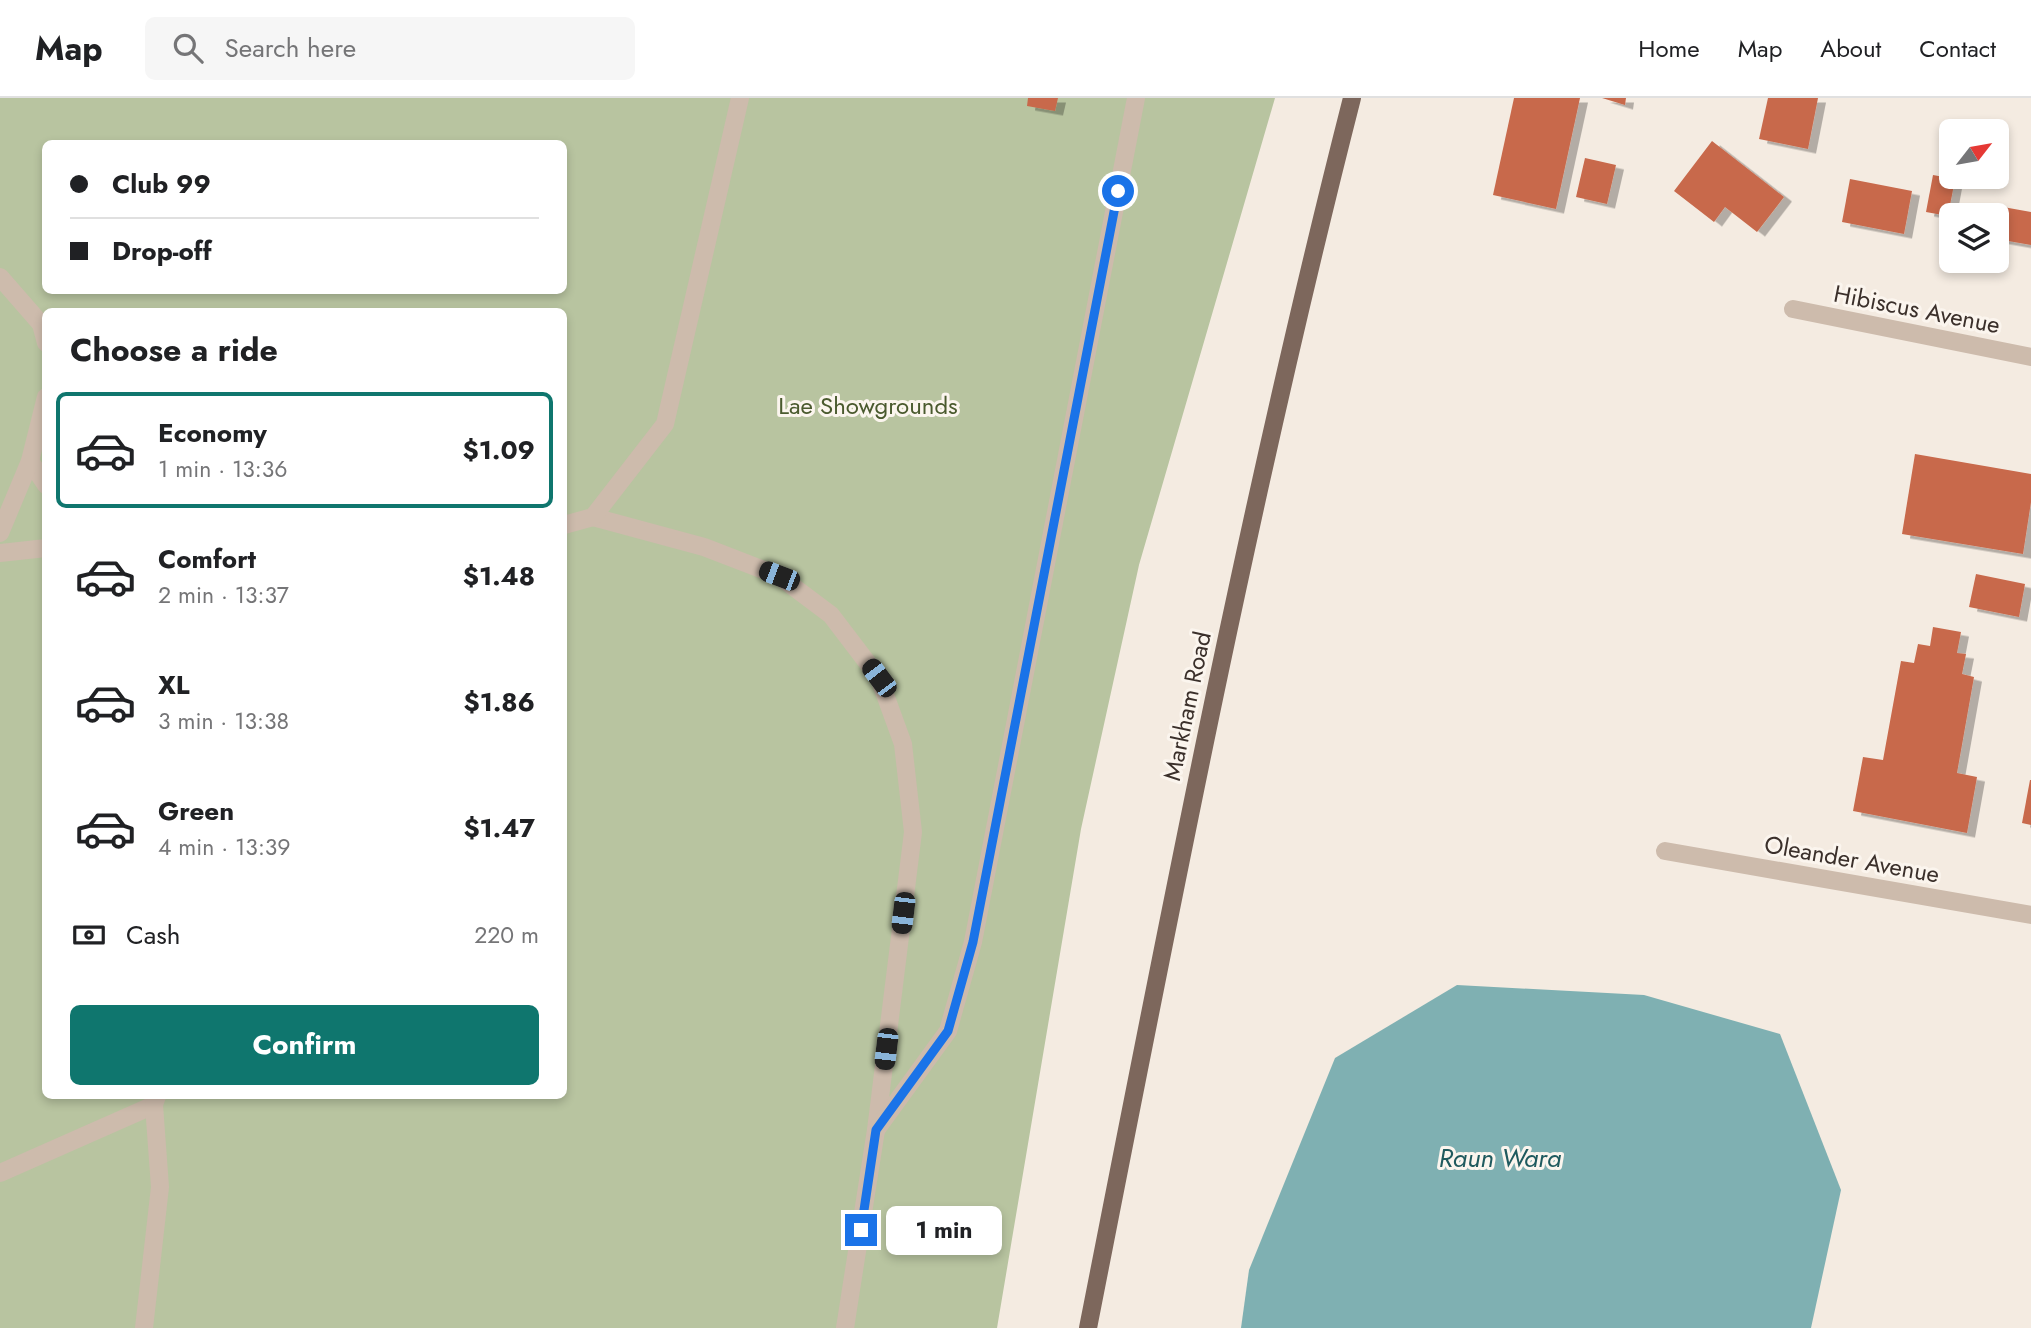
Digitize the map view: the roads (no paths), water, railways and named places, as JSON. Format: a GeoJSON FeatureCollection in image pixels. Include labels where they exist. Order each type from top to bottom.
{"type":"FeatureCollection","features":[{"type":"Feature","properties":{"kind":"main road","name":"Markham Road"},"geometry":{"type":"LineString","coordinates":[[1088,1328],[1198,764],[1313,252],[1352,98]]}},
{"type":"Feature","properties":{"kind":"street"},"geometry":{"type":"LineString","coordinates":[[593,517],[665,424],[740,98]]}},
{"type":"Feature","properties":{"kind":"street"},"geometry":{"type":"LineString","coordinates":[[876,1130],[948,1031],[973,942],[1136,98]]}},
{"type":"Feature","properties":{"kind":"street"},"geometry":{"type":"LineString","coordinates":[[0,277],[40,324],[42,330]]}},
{"type":"Feature","properties":{"kind":"street","name":"Hibiscus Avenue"},"geometry":{"type":"LineString","coordinates":[[1793,309],[2031,357]]}},
{"type":"Feature","properties":{"kind":"street"},"geometry":{"type":"LineString","coordinates":[[0,533],[30,461],[42,413]]}},
{"type":"Feature","properties":{"kind":"street"},"geometry":{"type":"LineString","coordinates":[[30,461],[42,479]]}},
{"type":"Feature","properties":{"kind":"street"},"geometry":{"type":"LineString","coordinates":[[567,524],[593,517],[704,547],[779,576],[831,615],[879,678],[902,744],[913,832],[876,1130],[845,1328]]}},
{"type":"Feature","properties":{"kind":"street"},"geometry":{"type":"LineString","coordinates":[[0,553],[42,548]]}},
{"type":"Feature","properties":{"kind":"street","name":"Oleander Avenue"},"geometry":{"type":"LineString","coordinates":[[1665,852],[2031,915]]}},
{"type":"Feature","properties":{"kind":"street"},"geometry":{"type":"LineString","coordinates":[[0,1173],[155,1100],[159,1187],[145,1328]]}},
{"type":"Feature","properties":{"kind":"water","name":"Raun Wara"},"geometry":{"type":"Polygon","coordinates":[[[1457,985],[1644,995],[1780,1034],[1841,1190],[1811,1328],[1241,1328],[1249,1270],[1335,1058],[1457,985]]]}},
{"type":"Feature","properties":{"kind":"park label","name":"Lae Showgrounds"},"geometry":{"type":"Point","coordinates":[868,405]}}]}
